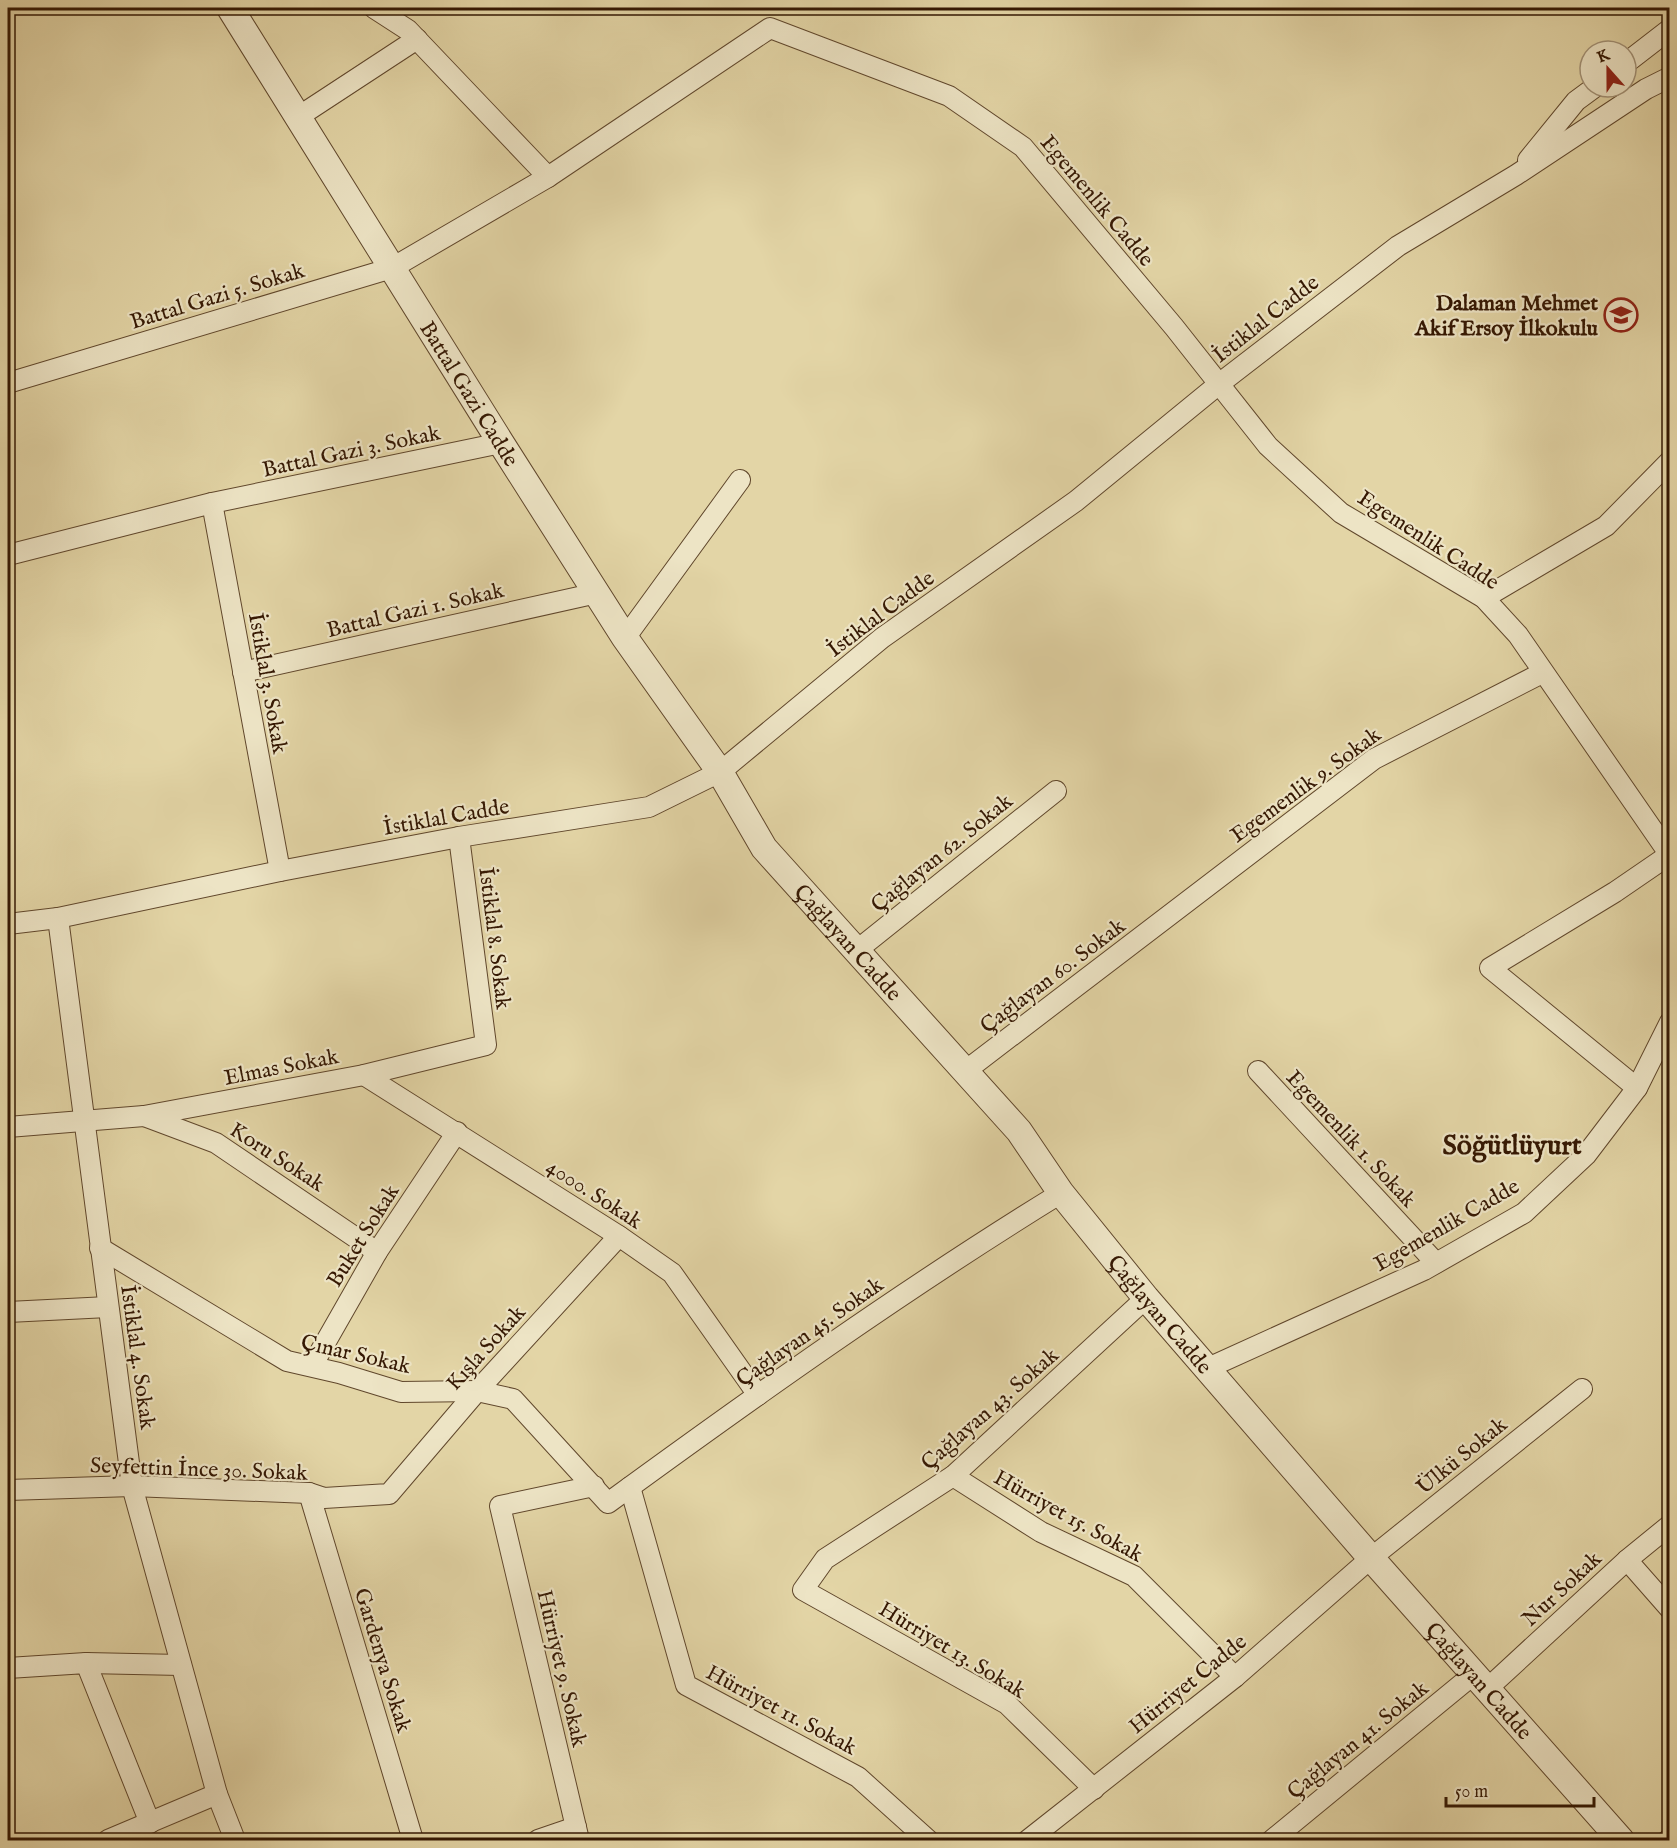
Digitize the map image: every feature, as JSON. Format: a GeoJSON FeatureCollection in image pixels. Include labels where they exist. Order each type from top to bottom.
{"type":"FeatureCollection","features":[{"type":"Feature","properties":{"kind":"street","name":"Battal Gazi Cadde"},"geometry":{"type":"LineString","coordinates":[[230,8],[625,638],[720,772]]}},
{"type":"Feature","properties":{"kind":"street"},"geometry":{"type":"LineString","coordinates":[[374,8],[408,30],[548,177]]}},
{"type":"Feature","properties":{"kind":"street","name":"Egemenlik Cadde"},"geometry":{"type":"LineString","coordinates":[[548,177],[770,27],[949,96],[1023,147],[1268,446],[1341,513],[1484,598],[1518,635],[1669,855]]}},
{"type":"Feature","properties":{"kind":"street"},"geometry":{"type":"LineString","coordinates":[[1638,54],[1670,29]]}},
{"type":"Feature","properties":{"kind":"street"},"geometry":{"type":"LineString","coordinates":[[298,117],[417,39]]}},
{"type":"Feature","properties":{"kind":"street","name":"İstiklal Cadde"},"geometry":{"type":"LineString","coordinates":[[8,924],[58,918],[280,871],[459,837],[650,807],[720,772],[882,638],[1076,501],[1219,384],[1398,246],[1516,175],[1646,89],[1670,76]]}},
{"type":"Feature","properties":{"kind":"street"},"geometry":{"type":"LineString","coordinates":[[1516,175],[1579,99]]}},
{"type":"Feature","properties":{"kind":"street","name":"Battal Gazi 5. Sokak"},"geometry":{"type":"LineString","coordinates":[[8,383],[392,268],[548,177]]}},
{"type":"Feature","properties":{"kind":"street","name":"Battal Gazi 3. Sokak"},"geometry":{"type":"LineString","coordinates":[[8,555],[212,503],[501,443]]}},
{"type":"Feature","properties":{"kind":"street"},"geometry":{"type":"LineString","coordinates":[[1484,598],[1606,526],[1670,461]]}},
{"type":"Feature","properties":{"kind":"street"},"geometry":{"type":"LineString","coordinates":[[625,638],[740,480]]}},
{"type":"Feature","properties":{"kind":"street","name":"İstiklal 3. Sokak"},"geometry":{"type":"LineString","coordinates":[[212,503],[280,871]]}},
{"type":"Feature","properties":{"kind":"street","name":"Battal Gazi 1. Sokak"},"geometry":{"type":"LineString","coordinates":[[243,672],[597,593]]}},
{"type":"Feature","properties":{"kind":"street","name":"Egemenlik 9. Sokak"},"geometry":{"type":"LineString","coordinates":[[1169,915],[1374,759],[1542,673]]}},
{"type":"Feature","properties":{"kind":"street","name":"Çağlayan Cadde"},"geometry":{"type":"LineString","coordinates":[[720,772],[764,848],[1019,1131],[1061,1193],[1146,1298],[1371,1558],[1621,1840]]}},
{"type":"Feature","properties":{"kind":"street","name":"Çağlayan 62. Sokak"},"geometry":{"type":"LineString","coordinates":[[856,951],[1056,791]]}},
{"type":"Feature","properties":{"kind":"street","name":"İstiklal 8. Sokak"},"geometry":{"type":"LineString","coordinates":[[459,837],[486,1045]]}},
{"type":"Feature","properties":{"kind":"street"},"geometry":{"type":"LineString","coordinates":[[1637,1088],[1490,968],[1615,892],[1669,855]]}},
{"type":"Feature","properties":{"kind":"street","name":"Çağlayan 60. Sokak"},"geometry":{"type":"LineString","coordinates":[[964,1072],[1169,915]]}},
{"type":"Feature","properties":{"kind":"street","name":"İstiklal 4. Sokak"},"geometry":{"type":"LineString","coordinates":[[58,918],[132,1486],[218,1794],[235,1840]]}},
{"type":"Feature","properties":{"kind":"street","name":"Egemenlik Cadde"},"geometry":{"type":"LineString","coordinates":[[1208,1368],[1436,1263],[1524,1212],[1586,1155],[1637,1088],[1670,1022]]}},
{"type":"Feature","properties":{"kind":"street","name":"Elmas Sokak"},"geometry":{"type":"LineString","coordinates":[[8,1127],[144,1116],[364,1075],[486,1045]]}},
{"type":"Feature","properties":{"kind":"street","name":"Egemenlik 1. Sokak"},"geometry":{"type":"LineString","coordinates":[[1258,1071],[1436,1263]]}},
{"type":"Feature","properties":{"kind":"street","name":"4000. Sokak"},"geometry":{"type":"LineString","coordinates":[[364,1075],[619,1236],[672,1273],[758,1395]]}},
{"type":"Feature","properties":{"kind":"street","name":"Koru Sokak"},"geometry":{"type":"LineString","coordinates":[[144,1116],[216,1143],[377,1252]]}},
{"type":"Feature","properties":{"kind":"street","name":"Buket Sokak"},"geometry":{"type":"LineString","coordinates":[[312,1366],[377,1252],[457,1132]]}},
{"type":"Feature","properties":{"kind":"street","name":"Çağlayan 45. Sokak"},"geometry":{"type":"LineString","coordinates":[[594,1486],[608,1503],[758,1395],[967,1251],[1061,1193]]}},
{"type":"Feature","properties":{"kind":"street","name":"Kışla Sokak"},"geometry":{"type":"LineString","coordinates":[[388,1494],[477,1391],[619,1236]]}},
{"type":"Feature","properties":{"kind":"street","name":"Çınar Sokak"},"geometry":{"type":"LineString","coordinates":[[100,1248],[287,1361],[401,1392],[477,1391],[513,1399],[594,1486]]}},
{"type":"Feature","properties":{"kind":"street","name":"Çağlayan 43. Sokak"},"geometry":{"type":"LineString","coordinates":[[803,1590],[825,1560],[953,1476],[1146,1298]]}},
{"type":"Feature","properties":{"kind":"street"},"geometry":{"type":"LineString","coordinates":[[8,1312],[108,1307]]}},
{"type":"Feature","properties":{"kind":"street","name":"Ülkü Sokak"},"geometry":{"type":"LineString","coordinates":[[1371,1558],[1582,1389]]}},
{"type":"Feature","properties":{"kind":"street","name":"Hürriyet 15. Sokak"},"geometry":{"type":"LineString","coordinates":[[953,1476],[1041,1532],[1134,1576],[1235,1677]]}},
{"type":"Feature","properties":{"kind":"street","name":"Seyfettin İnce 30. Sokak"},"geometry":{"type":"LineString","coordinates":[[8,1490],[132,1486],[309,1493],[324,1498],[388,1494]]}},
{"type":"Feature","properties":{"kind":"street","name":"Hürriyet 9. Sokak"},"geometry":{"type":"LineString","coordinates":[[578,1834],[500,1506],[594,1486]]}},
{"type":"Feature","properties":{"kind":"street","name":"Hürriyet 11. Sokak"},"geometry":{"type":"LineString","coordinates":[[630,1487],[686,1685],[858,1777],[928,1840]]}},
{"type":"Feature","properties":{"kind":"street","name":"Gardenya Sokak"},"geometry":{"type":"LineString","coordinates":[[309,1493],[413,1840]]}},
{"type":"Feature","properties":{"kind":"street","name":"Nur Sokak"},"geometry":{"type":"LineString","coordinates":[[1480,1682],[1670,1526]]}},
{"type":"Feature","properties":{"kind":"street","name":"Hürriyet Cadde"},"geometry":{"type":"LineString","coordinates":[[1028,1840],[1235,1677],[1371,1558]]}},
{"type":"Feature","properties":{"kind":"street"},"geometry":{"type":"LineString","coordinates":[[1627,1560],[1670,1609]]}},
{"type":"Feature","properties":{"kind":"street","name":"Hürriyet 13. Sokak"},"geometry":{"type":"LineString","coordinates":[[803,1590],[1006,1704],[1094,1789]]}},
{"type":"Feature","properties":{"kind":"street"},"geometry":{"type":"LineString","coordinates":[[86,1663],[150,1823]]}},
{"type":"Feature","properties":{"kind":"street"},"geometry":{"type":"LineString","coordinates":[[8,1668],[86,1663],[182,1665]]}},
{"type":"Feature","properties":{"kind":"street","name":"Çağlayan 41. Sokak"},"geometry":{"type":"LineString","coordinates":[[1272,1840],[1480,1682]]}},
{"type":"Feature","properties":{"kind":"street"},"geometry":{"type":"LineString","coordinates":[[108,1840],[218,1794]]}},
{"type":"Feature","properties":{"kind":"street"},"geometry":{"type":"LineString","coordinates":[[538,1840],[578,1834]]}},
{"type":"Feature","properties":{"kind":"place","name":"Dalaman Mehmet Akif Ersoy İlkokulu"},"geometry":{"type":"Point","coordinates":[1621,315]}},
{"type":"Feature","properties":{"kind":"district","name":"Söğütlüyurt"},"geometry":{"type":"Point","coordinates":[1512,1144]}}]}
